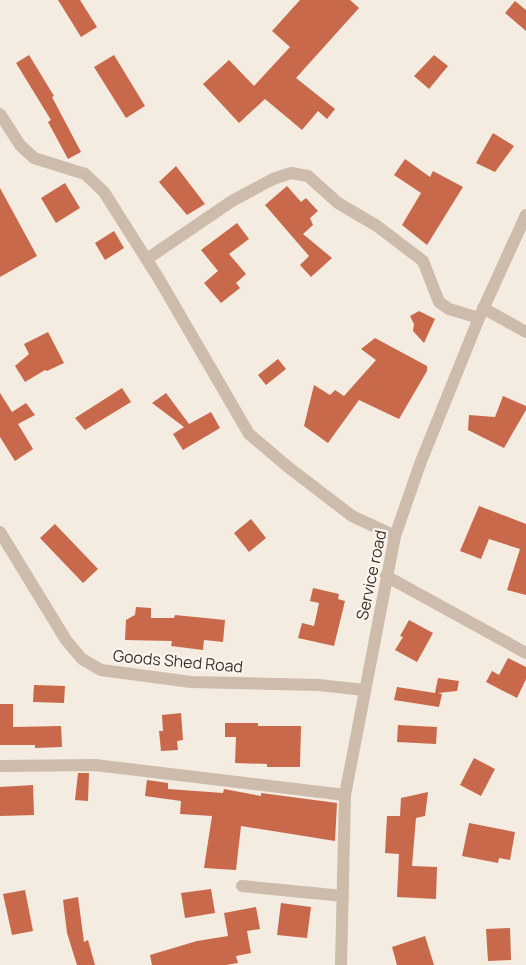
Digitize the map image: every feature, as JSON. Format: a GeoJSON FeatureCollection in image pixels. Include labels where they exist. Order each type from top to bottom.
{"type":"FeatureCollection","features":[{"type":"Feature","properties":{"kind":"street"},"geometry":{"type":"LineString","coordinates":[[0,114],[20,144],[34,158],[85,174],[104,192],[147,259],[249,434],[288,468],[352,516],[395,536]]}},
{"type":"Feature","properties":{"kind":"street"},"geometry":{"type":"LineString","coordinates":[[147,259],[232,201],[273,179],[291,173],[308,176],[338,203],[377,226],[423,261],[439,302],[449,309],[481,313],[526,332]]}},
{"type":"Feature","properties":{"kind":"street","name":"Service road"},"geometry":{"type":"LineString","coordinates":[[341,965],[345,795],[395,536],[420,464],[481,313],[526,215]]}},
{"type":"Feature","properties":{"kind":"street","name":"Goods Shed Road"},"geometry":{"type":"LineString","coordinates":[[0,532],[66,640],[82,659],[101,670],[191,682],[319,685],[364,690]]}},
{"type":"Feature","properties":{"kind":"street"},"geometry":{"type":"LineString","coordinates":[[386,576],[526,653]]}},
{"type":"Feature","properties":{"kind":"street"},"geometry":{"type":"LineString","coordinates":[[0,766],[95,765],[345,795]]}},
{"type":"Feature","properties":{"kind":"street"},"geometry":{"type":"LineString","coordinates":[[242,886],[343,896]]}},
{"type":"Feature","properties":{"kind":"building"},"geometry":{"type":"Polygon","coordinates":[[[58,0],[80,0],[97,27],[81,37],[58,0]]]}},
{"type":"Feature","properties":{"kind":"building"},"geometry":{"type":"Polygon","coordinates":[[[300,0],[350,0],[359,8],[296,78],[335,109],[327,119],[318,111],[302,130],[265,99],[239,123],[203,84],[229,60],[254,86],[290,47],[272,31],[300,0]]]}},
{"type":"Feature","properties":{"kind":"building"},"geometry":{"type":"Polygon","coordinates":[[[515,1],[526,10],[526,31],[505,13],[515,1]]]}},
{"type":"Feature","properties":{"kind":"building"},"geometry":{"type":"Polygon","coordinates":[[[29,55],[54,96],[52,97],[81,152],[68,159],[48,122],[51,120],[16,63],[29,55]]]}},
{"type":"Feature","properties":{"kind":"building"},"geometry":{"type":"Polygon","coordinates":[[[114,55],[145,106],[126,118],[94,67],[114,55]]]}},
{"type":"Feature","properties":{"kind":"building"},"geometry":{"type":"Polygon","coordinates":[[[434,55],[448,66],[429,89],[414,76],[434,55]]]}},
{"type":"Feature","properties":{"kind":"building"},"geometry":{"type":"Polygon","coordinates":[[[493,133],[514,146],[495,172],[476,163],[493,133]]]}},
{"type":"Feature","properties":{"kind":"building"},"geometry":{"type":"Polygon","coordinates":[[[405,159],[430,177],[433,171],[463,187],[427,245],[402,225],[421,193],[394,175],[405,159]]]}},
{"type":"Feature","properties":{"kind":"building"},"geometry":{"type":"Polygon","coordinates":[[[176,166],[205,204],[187,215],[159,182],[176,166]]]}},
{"type":"Feature","properties":{"kind":"building"},"geometry":{"type":"Polygon","coordinates":[[[65,183],[80,208],[56,223],[41,198],[65,183]]]}},
{"type":"Feature","properties":{"kind":"building"},"geometry":{"type":"Polygon","coordinates":[[[287,186],[301,202],[306,198],[318,211],[310,218],[313,225],[303,234],[332,258],[311,277],[300,265],[309,256],[265,205],[287,186]]]}},
{"type":"Feature","properties":{"kind":"building"},"geometry":{"type":"Polygon","coordinates":[[[0,188],[37,256],[0,277],[0,188]]]}},
{"type":"Feature","properties":{"kind":"building"},"geometry":{"type":"Polygon","coordinates":[[[237,223],[249,239],[229,254],[246,274],[236,283],[240,288],[221,303],[204,283],[218,271],[201,250],[237,223]]]}},
{"type":"Feature","properties":{"kind":"building"},"geometry":{"type":"Polygon","coordinates":[[[114,231],[124,248],[105,260],[95,243],[114,231]]]}},
{"type":"Feature","properties":{"kind":"building"},"geometry":{"type":"Polygon","coordinates":[[[419,311],[435,319],[424,343],[413,331],[414,324],[410,316],[419,311]]]}},
{"type":"Feature","properties":{"kind":"building"},"geometry":{"type":"Polygon","coordinates":[[[48,332],[64,363],[47,371],[45,370],[25,382],[15,366],[29,354],[24,344],[48,332]]]}},
{"type":"Feature","properties":{"kind":"building"},"geometry":{"type":"Polygon","coordinates":[[[375,338],[427,366],[427,371],[399,419],[359,400],[328,443],[304,426],[314,385],[330,395],[335,390],[344,396],[376,360],[361,349],[375,338]]]}},
{"type":"Feature","properties":{"kind":"building"},"geometry":{"type":"Polygon","coordinates":[[[278,359],[286,369],[266,385],[258,375],[278,359]]]}},
{"type":"Feature","properties":{"kind":"building"},"geometry":{"type":"Polygon","coordinates":[[[122,388],[131,402],[85,430],[75,418],[122,388]]]}},
{"type":"Feature","properties":{"kind":"building"},"geometry":{"type":"Polygon","coordinates":[[[0,393],[12,412],[26,403],[35,415],[18,424],[33,449],[15,461],[0,437],[0,393]]]}},
{"type":"Feature","properties":{"kind":"building"},"geometry":{"type":"Polygon","coordinates":[[[166,393],[189,424],[211,412],[220,428],[183,450],[173,434],[184,427],[152,403],[166,393]]]}},
{"type":"Feature","properties":{"kind":"building"},"geometry":{"type":"Polygon","coordinates":[[[503,396],[526,406],[526,410],[504,448],[468,430],[469,415],[495,417],[503,396]]]}},
{"type":"Feature","properties":{"kind":"building"},"geometry":{"type":"Polygon","coordinates":[[[479,506],[526,524],[526,595],[507,590],[520,549],[489,539],[481,559],[460,551],[479,506]]]}},
{"type":"Feature","properties":{"kind":"building"},"geometry":{"type":"Polygon","coordinates":[[[251,519],[266,538],[249,552],[234,533],[251,519]]]}},
{"type":"Feature","properties":{"kind":"building"},"geometry":{"type":"Polygon","coordinates":[[[55,524],[98,569],[83,583],[40,538],[55,524]]]}},
{"type":"Feature","properties":{"kind":"building"},"geometry":{"type":"Polygon","coordinates":[[[313,588],[339,594],[338,599],[345,601],[334,646],[298,638],[302,623],[314,626],[319,603],[310,601],[313,588]]]}},
{"type":"Feature","properties":{"kind":"building"},"geometry":{"type":"Polygon","coordinates":[[[136,607],[151,608],[151,618],[174,618],[175,615],[225,620],[223,642],[204,640],[203,650],[171,646],[172,641],[125,640],[126,620],[135,615],[136,607]]]}},
{"type":"Feature","properties":{"kind":"building"},"geometry":{"type":"Polygon","coordinates":[[[409,620],[433,633],[417,662],[395,650],[403,637],[400,636],[409,620]]]}},
{"type":"Feature","properties":{"kind":"building"},"geometry":{"type":"Polygon","coordinates":[[[508,658],[526,667],[526,679],[517,698],[486,682],[492,671],[499,675],[508,658]]]}},
{"type":"Feature","properties":{"kind":"building"},"geometry":{"type":"Polygon","coordinates":[[[438,678],[459,681],[457,691],[438,693],[442,694],[439,707],[394,700],[397,687],[435,693],[438,678]]]}},
{"type":"Feature","properties":{"kind":"building"},"geometry":{"type":"Polygon","coordinates":[[[34,685],[65,686],[64,703],[33,702],[34,685]]]}},
{"type":"Feature","properties":{"kind":"building"},"geometry":{"type":"Polygon","coordinates":[[[0,704],[13,704],[13,727],[61,726],[62,747],[35,748],[35,745],[0,745],[0,704]]]}},
{"type":"Feature","properties":{"kind":"building"},"geometry":{"type":"Polygon","coordinates":[[[181,713],[183,740],[177,741],[178,750],[161,751],[159,731],[163,731],[162,715],[181,713]]]}},
{"type":"Feature","properties":{"kind":"building"},"geometry":{"type":"Polygon","coordinates":[[[225,723],[258,723],[258,726],[301,726],[300,767],[267,767],[267,764],[235,763],[236,737],[225,737],[225,723]]]}},
{"type":"Feature","properties":{"kind":"building"},"geometry":{"type":"Polygon","coordinates":[[[398,725],[437,727],[436,744],[397,742],[398,725]]]}},
{"type":"Feature","properties":{"kind":"building"},"geometry":{"type":"Polygon","coordinates":[[[474,758],[495,769],[481,796],[460,785],[474,758]]]}},
{"type":"Feature","properties":{"kind":"building"},"geometry":{"type":"Polygon","coordinates":[[[78,773],[89,773],[88,801],[75,800],[78,773]]]}},
{"type":"Feature","properties":{"kind":"building"},"geometry":{"type":"Polygon","coordinates":[[[147,780],[168,783],[168,789],[223,793],[224,789],[261,796],[261,793],[337,803],[335,841],[241,826],[236,870],[204,868],[212,816],[180,814],[181,801],[145,796],[147,780]]]}},
{"type":"Feature","properties":{"kind":"building"},"geometry":{"type":"Polygon","coordinates":[[[33,785],[34,815],[0,816],[0,787],[33,785]]]}},
{"type":"Feature","properties":{"kind":"building"},"geometry":{"type":"Polygon","coordinates":[[[428,792],[425,816],[416,818],[412,866],[437,867],[436,899],[397,897],[399,854],[385,853],[387,816],[400,816],[401,798],[428,792]]]}},
{"type":"Feature","properties":{"kind":"building"},"geometry":{"type":"Polygon","coordinates":[[[469,823],[515,832],[510,860],[499,858],[498,863],[462,856],[469,823]]]}},
{"type":"Feature","properties":{"kind":"building"},"geometry":{"type":"Polygon","coordinates":[[[211,889],[215,913],[185,918],[181,893],[211,889]]]}},
{"type":"Feature","properties":{"kind":"building"},"geometry":{"type":"Polygon","coordinates":[[[25,890],[33,931],[12,935],[3,894],[25,890]]]}},
{"type":"Feature","properties":{"kind":"building"},"geometry":{"type":"Polygon","coordinates":[[[78,897],[84,942],[88,940],[95,965],[77,965],[67,933],[63,900],[78,897]]]}},
{"type":"Feature","properties":{"kind":"building"},"geometry":{"type":"Polygon","coordinates":[[[281,903],[311,907],[307,938],[277,935],[281,903]]]}},
{"type":"Feature","properties":{"kind":"building"},"geometry":{"type":"Polygon","coordinates":[[[256,907],[260,929],[247,931],[251,953],[236,956],[238,963],[226,965],[152,965],[150,955],[197,941],[228,936],[224,913],[256,907]]]}},
{"type":"Feature","properties":{"kind":"building"},"geometry":{"type":"Polygon","coordinates":[[[510,928],[511,960],[488,961],[486,929],[510,928]]]}},
{"type":"Feature","properties":{"kind":"building"},"geometry":{"type":"Polygon","coordinates":[[[425,936],[434,965],[397,965],[392,947],[425,936]]]}}]}
